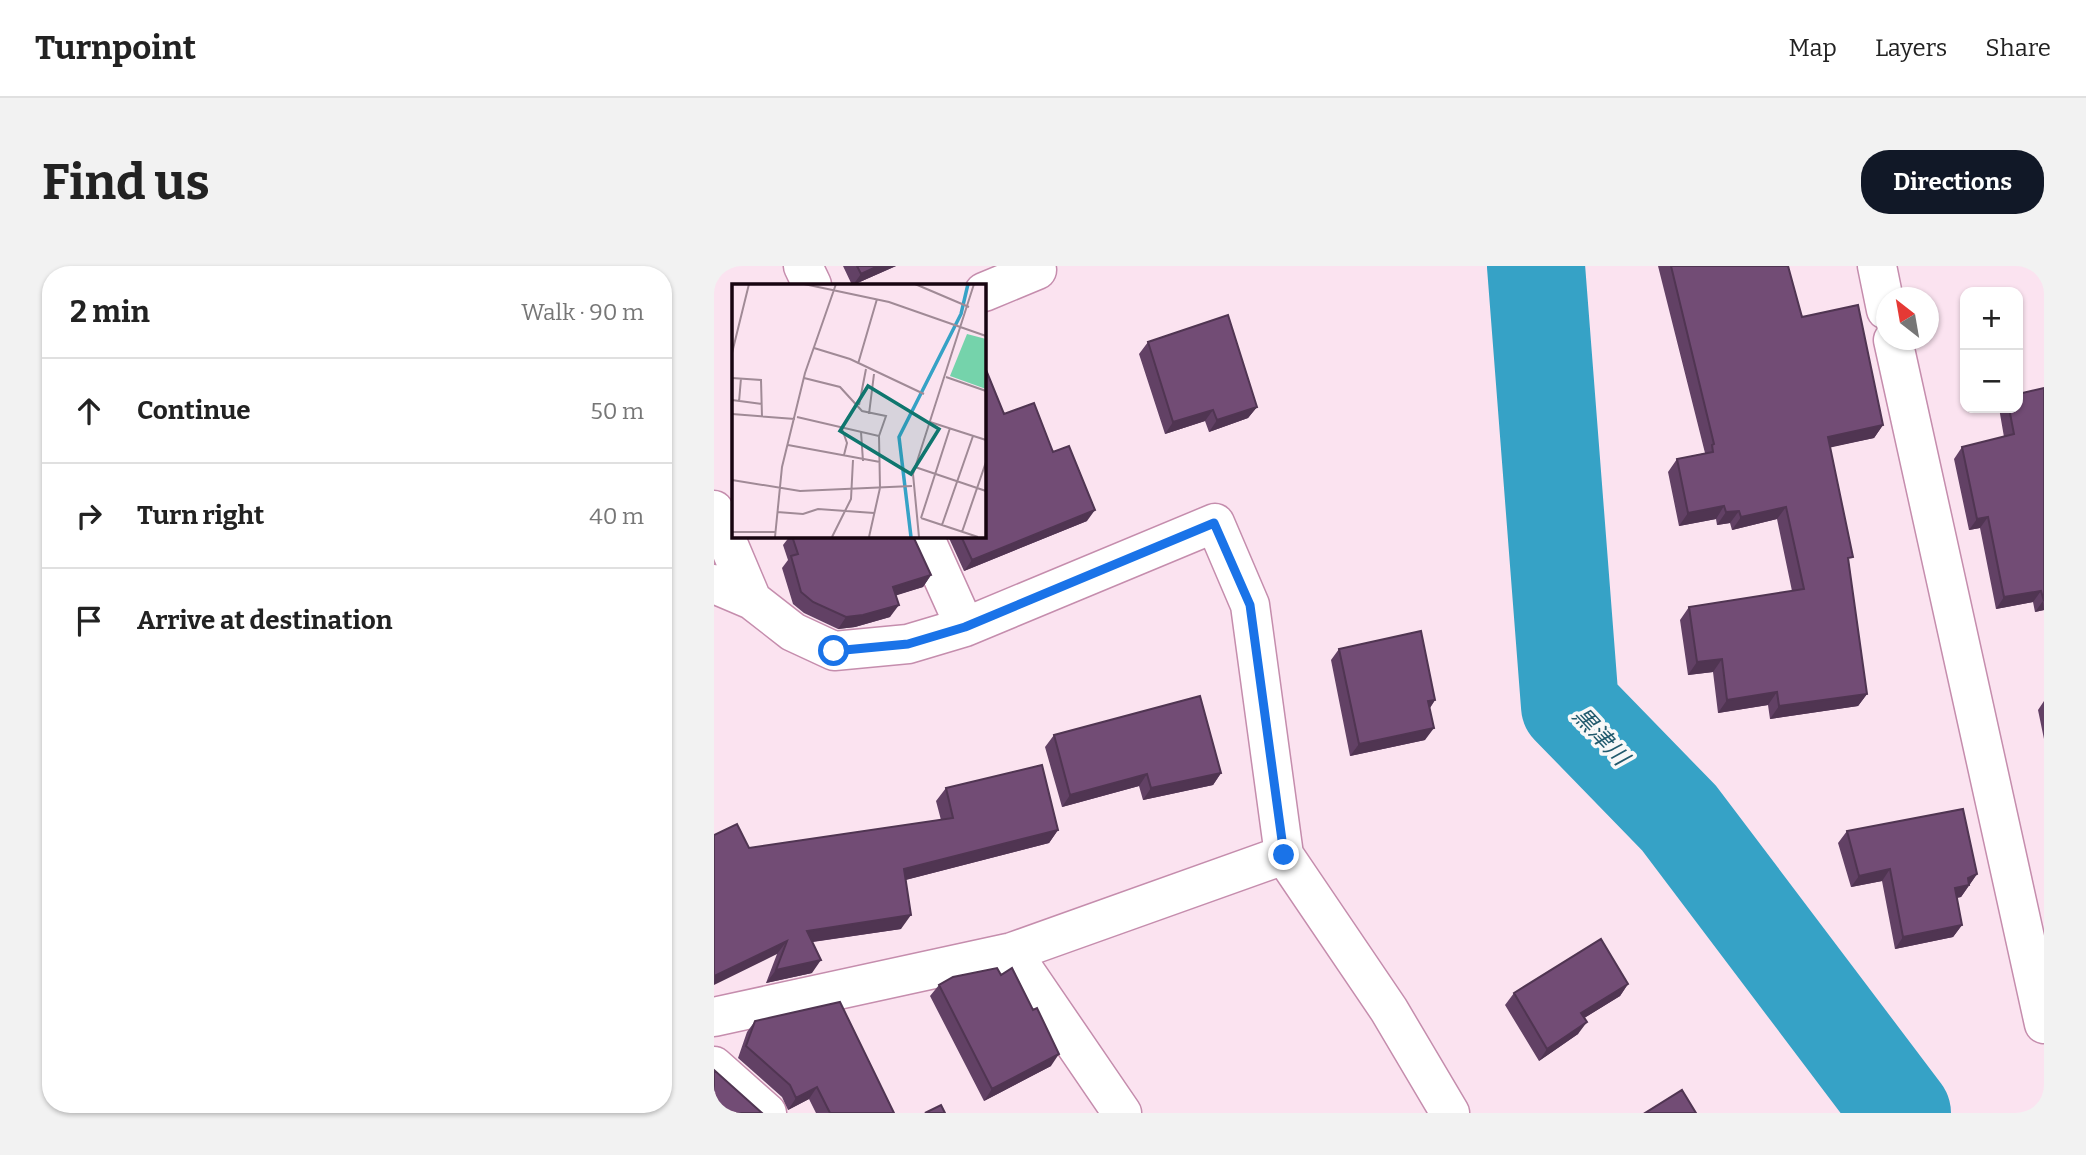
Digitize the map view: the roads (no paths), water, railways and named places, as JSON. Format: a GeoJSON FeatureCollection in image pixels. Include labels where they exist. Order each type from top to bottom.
{"type":"FeatureCollection","features":[{"type":"Feature","properties":{"kind":"street"},"geometry":{"type":"LineString","coordinates":[[803,266],[812,284]]}},
{"type":"Feature","properties":{"kind":"street"},"geometry":{"type":"LineString","coordinates":[[1877,266],[1881,287]]}},
{"type":"Feature","properties":{"kind":"street"},"geometry":{"type":"LineString","coordinates":[[985,292],[1037,270]]}},
{"type":"Feature","properties":{"kind":"street"},"geometry":{"type":"LineString","coordinates":[[1895,350],[2040,977],[2044,1024]]}},
{"type":"Feature","properties":{"kind":"street"},"geometry":{"type":"LineString","coordinates":[[714,510],[752,600]]}},
{"type":"Feature","properties":{"kind":"street"},"geometry":{"type":"LineString","coordinates":[[714,584],[752,600],[793,632],[834,651],[908,644],[965,627],[1214,523],[1250,605],[1284,855],[1389,1010],[1450,1113]]}},
{"type":"Feature","properties":{"kind":"street"},"geometry":{"type":"LineString","coordinates":[[924,537],[965,627]]}},
{"type":"Feature","properties":{"kind":"street"},"geometry":{"type":"LineString","coordinates":[[714,1017],[1012,952],[1284,855]]}},
{"type":"Feature","properties":{"kind":"street"},"geometry":{"type":"LineString","coordinates":[[1012,952],[1122,1113]]}},
{"type":"Feature","properties":{"kind":"street"},"geometry":{"type":"LineString","coordinates":[[714,1066],[766,1113]]}},
{"type":"Feature","properties":{"kind":"waterway","name":"黒津川"},"geometry":{"type":"LineString","coordinates":[[1536,266],[1570,706],[1679,818],[1902,1113]]}}]}
